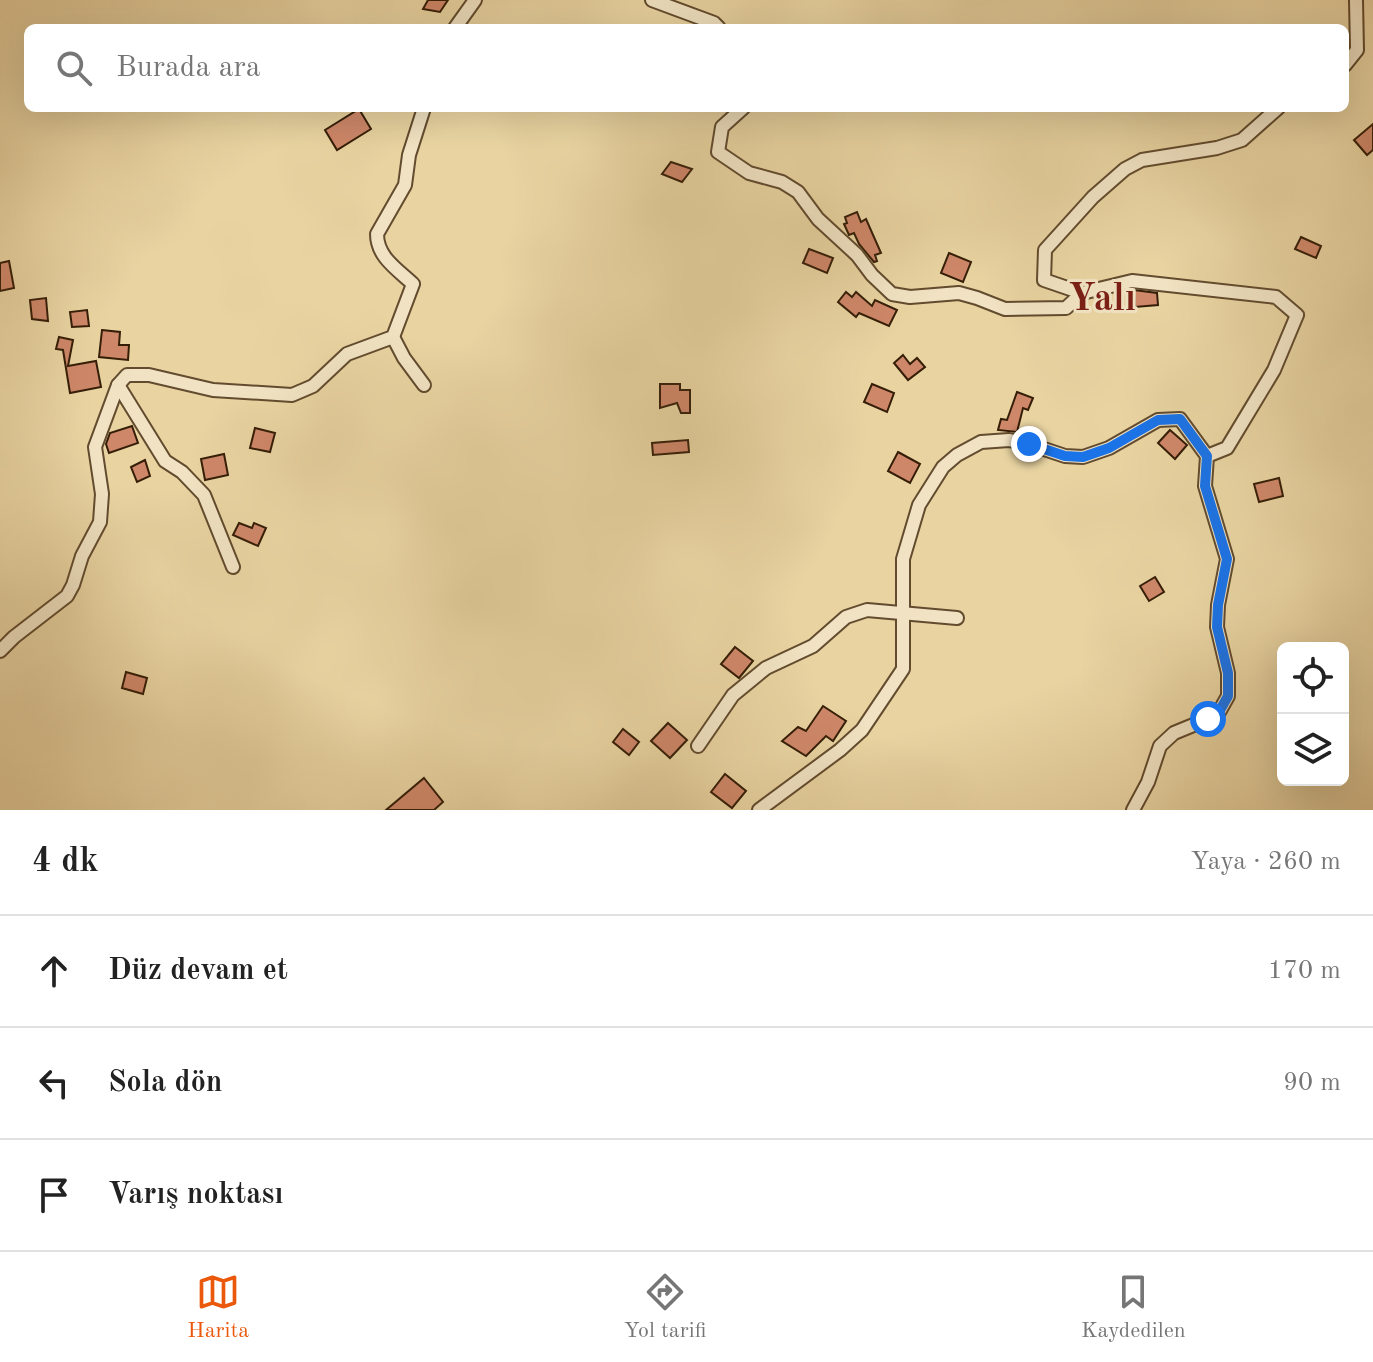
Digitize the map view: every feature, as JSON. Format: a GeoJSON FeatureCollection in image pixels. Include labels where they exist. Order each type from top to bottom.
{"type":"FeatureCollection","features":[{"type":"Feature","properties":{"kind":"street"},"geometry":{"type":"LineString","coordinates":[[458,24],[475,0]]}},
{"type":"Feature","properties":{"kind":"street"},"geometry":{"type":"LineString","coordinates":[[652,0],[715,24]]}},
{"type":"Feature","properties":{"kind":"street"},"geometry":{"type":"LineString","coordinates":[[1349,60],[1357,50],[1356,0]]}},
{"type":"Feature","properties":{"kind":"street"},"geometry":{"type":"LineString","coordinates":[[423,112],[409,155],[405,185],[377,234],[377,243],[384,258],[413,284],[393,337],[424,385]]}},
{"type":"Feature","properties":{"kind":"street"},"geometry":{"type":"LineString","coordinates":[[739,112],[722,127],[718,152],[749,173],[782,182],[798,192],[818,219],[857,255],[892,294],[910,297],[959,293],[1005,309],[1066,308],[1082,293],[1132,281],[1276,297],[1297,315],[1274,370],[1227,448],[1207,456]]}},
{"type":"Feature","properties":{"kind":"street"},"geometry":{"type":"LineString","coordinates":[[1082,293],[1044,280],[1045,250],[1093,197],[1125,169],[1142,160],[1217,148],[1242,140],[1274,112]]}},
{"type":"Feature","properties":{"kind":"street"},"geometry":{"type":"LineString","coordinates":[[0,651],[67,596],[73,585],[82,556],[100,522],[102,494],[95,447],[118,385],[127,375],[149,375],[213,390],[292,395],[313,386],[347,354],[393,337]]}},
{"type":"Feature","properties":{"kind":"street"},"geometry":{"type":"LineString","coordinates":[[118,385],[165,461],[182,472],[204,495],[233,567]]}},
{"type":"Feature","properties":{"kind":"street"},"geometry":{"type":"LineString","coordinates":[[759,810],[862,730],[903,669],[903,559],[919,505],[943,467],[981,442],[1009,440],[1065,456],[1083,457],[1109,448],[1158,420],[1180,419],[1207,456],[1205,486],[1227,559],[1217,627],[1228,673],[1228,696],[1219,712],[1174,733],[1160,746],[1148,782],[1133,810]]}},
{"type":"Feature","properties":{"kind":"street"},"geometry":{"type":"LineString","coordinates":[[698,746],[733,695],[766,668],[813,646],[846,617],[867,610],[957,618]]}},
{"type":"Feature","properties":{"kind":"building"},"geometry":{"type":"Polygon","coordinates":[[[428,0],[448,0],[440,12],[423,9],[428,0]]]}},
{"type":"Feature","properties":{"kind":"building"},"geometry":{"type":"Polygon","coordinates":[[[354,112],[361,112],[371,129],[337,150],[325,130],[354,112]]]}},
{"type":"Feature","properties":{"kind":"building"},"geometry":{"type":"Polygon","coordinates":[[[1373,124],[1373,150],[1367,155],[1354,140],[1373,124]]]}},
{"type":"Feature","properties":{"kind":"building"},"geometry":{"type":"Polygon","coordinates":[[[671,162],[692,169],[682,182],[662,174],[671,162]]]}},
{"type":"Feature","properties":{"kind":"building"},"geometry":{"type":"Polygon","coordinates":[[[857,212],[861,222],[866,219],[881,253],[875,255],[877,261],[874,262],[859,244],[854,233],[849,235],[844,224],[847,223],[845,217],[857,212]]]}},
{"type":"Feature","properties":{"kind":"building"},"geometry":{"type":"Polygon","coordinates":[[[1301,237],[1321,246],[1316,258],[1295,249],[1301,237]]]}},
{"type":"Feature","properties":{"kind":"building"},"geometry":{"type":"Polygon","coordinates":[[[809,249],[833,258],[827,273],[803,263],[809,249]]]}},
{"type":"Feature","properties":{"kind":"building"},"geometry":{"type":"Polygon","coordinates":[[[949,253],[971,262],[963,282],[941,273],[949,253]]]}},
{"type":"Feature","properties":{"kind":"building"},"geometry":{"type":"Polygon","coordinates":[[[9,261],[14,288],[0,291],[0,263],[9,261]]]}},
{"type":"Feature","properties":{"kind":"building"},"geometry":{"type":"Polygon","coordinates":[[[1134,290],[1157,293],[1158,305],[1135,307],[1134,290]]]}},
{"type":"Feature","properties":{"kind":"building"},"geometry":{"type":"Polygon","coordinates":[[[846,292],[852,297],[856,292],[872,306],[875,300],[897,310],[889,326],[859,313],[856,317],[838,302],[846,292]]]}},
{"type":"Feature","properties":{"kind":"building"},"geometry":{"type":"Polygon","coordinates":[[[46,298],[48,321],[32,319],[30,300],[46,298]]]}},
{"type":"Feature","properties":{"kind":"building"},"geometry":{"type":"Polygon","coordinates":[[[87,310],[89,326],[72,327],[70,312],[87,310]]]}},
{"type":"Feature","properties":{"kind":"building"},"geometry":{"type":"Polygon","coordinates":[[[102,330],[120,332],[119,345],[129,345],[128,360],[99,357],[102,330]]]}},
{"type":"Feature","properties":{"kind":"building"},"geometry":{"type":"Polygon","coordinates":[[[59,337],[73,340],[68,366],[96,361],[101,387],[70,393],[63,350],[56,349],[59,337]]]}},
{"type":"Feature","properties":{"kind":"building"},"geometry":{"type":"Polygon","coordinates":[[[903,355],[910,364],[917,358],[925,367],[908,380],[894,363],[903,355]]]}},
{"type":"Feature","properties":{"kind":"building"},"geometry":{"type":"Polygon","coordinates":[[[660,384],[680,384],[680,390],[690,390],[690,413],[681,413],[677,403],[660,408],[660,384]]]}},
{"type":"Feature","properties":{"kind":"building"},"geometry":{"type":"Polygon","coordinates":[[[872,384],[894,393],[887,412],[864,402],[872,384]]]}},
{"type":"Feature","properties":{"kind":"building"},"geometry":{"type":"Polygon","coordinates":[[[1017,392],[1033,398],[1028,410],[1023,408],[1017,432],[998,430],[1001,419],[1007,420],[1017,392]]]}},
{"type":"Feature","properties":{"kind":"building"},"geometry":{"type":"Polygon","coordinates":[[[132,426],[138,443],[109,453],[106,444],[110,433],[132,426]]]}},
{"type":"Feature","properties":{"kind":"building"},"geometry":{"type":"Polygon","coordinates":[[[255,428],[275,433],[270,452],[250,448],[255,428]]]}},
{"type":"Feature","properties":{"kind":"building"},"geometry":{"type":"Polygon","coordinates":[[[1170,430],[1187,445],[1175,459],[1158,443],[1170,430]]]}},
{"type":"Feature","properties":{"kind":"building"},"geometry":{"type":"Polygon","coordinates":[[[688,440],[689,452],[653,455],[652,443],[688,440]]]}},
{"type":"Feature","properties":{"kind":"building"},"geometry":{"type":"Polygon","coordinates":[[[898,452],[920,464],[910,483],[888,471],[898,452]]]}},
{"type":"Feature","properties":{"kind":"building"},"geometry":{"type":"Polygon","coordinates":[[[224,454],[228,475],[205,480],[201,459],[224,454]]]}},
{"type":"Feature","properties":{"kind":"building"},"geometry":{"type":"Polygon","coordinates":[[[145,460],[150,476],[137,482],[131,467],[145,460]]]}},
{"type":"Feature","properties":{"kind":"building"},"geometry":{"type":"Polygon","coordinates":[[[1279,478],[1283,496],[1259,502],[1254,484],[1279,478]]]}},
{"type":"Feature","properties":{"kind":"building"},"geometry":{"type":"Polygon","coordinates":[[[239,523],[252,528],[254,523],[266,528],[258,546],[233,535],[239,523]]]}},
{"type":"Feature","properties":{"kind":"building"},"geometry":{"type":"Polygon","coordinates":[[[1155,577],[1164,592],[1149,601],[1140,586],[1155,577]]]}},
{"type":"Feature","properties":{"kind":"building"},"geometry":{"type":"Polygon","coordinates":[[[735,647],[753,661],[739,678],[721,664],[735,647]]]}},
{"type":"Feature","properties":{"kind":"building"},"geometry":{"type":"Polygon","coordinates":[[[126,672],[147,678],[143,694],[122,688],[126,672]]]}},
{"type":"Feature","properties":{"kind":"building"},"geometry":{"type":"Polygon","coordinates":[[[823,706],[846,721],[833,741],[826,736],[806,756],[782,741],[798,727],[806,731],[823,706]]]}},
{"type":"Feature","properties":{"kind":"building"},"geometry":{"type":"Polygon","coordinates":[[[668,723],[687,740],[670,758],[651,741],[668,723]]]}},
{"type":"Feature","properties":{"kind":"building"},"geometry":{"type":"Polygon","coordinates":[[[623,729],[639,742],[629,755],[613,742],[623,729]]]}},
{"type":"Feature","properties":{"kind":"building"},"geometry":{"type":"Polygon","coordinates":[[[725,774],[746,791],[732,808],[711,792],[725,774]]]}},
{"type":"Feature","properties":{"kind":"building"},"geometry":{"type":"Polygon","coordinates":[[[424,778],[443,802],[434,810],[386,810],[424,778]]]}},
{"type":"Feature","properties":{"kind":"district","name":"Yalı"},"geometry":{"type":"Point","coordinates":[1102,300]}},
{"type":"Feature","properties":{"kind":"route"},"geometry":{"type":"LineString","coordinates":[[1029,444],[1065,456],[1083,457],[1109,448],[1158,420],[1180,419],[1207,456],[1205,486],[1227,559],[1217,627],[1228,673],[1228,696],[1219,712],[1208,719]]}}]}
